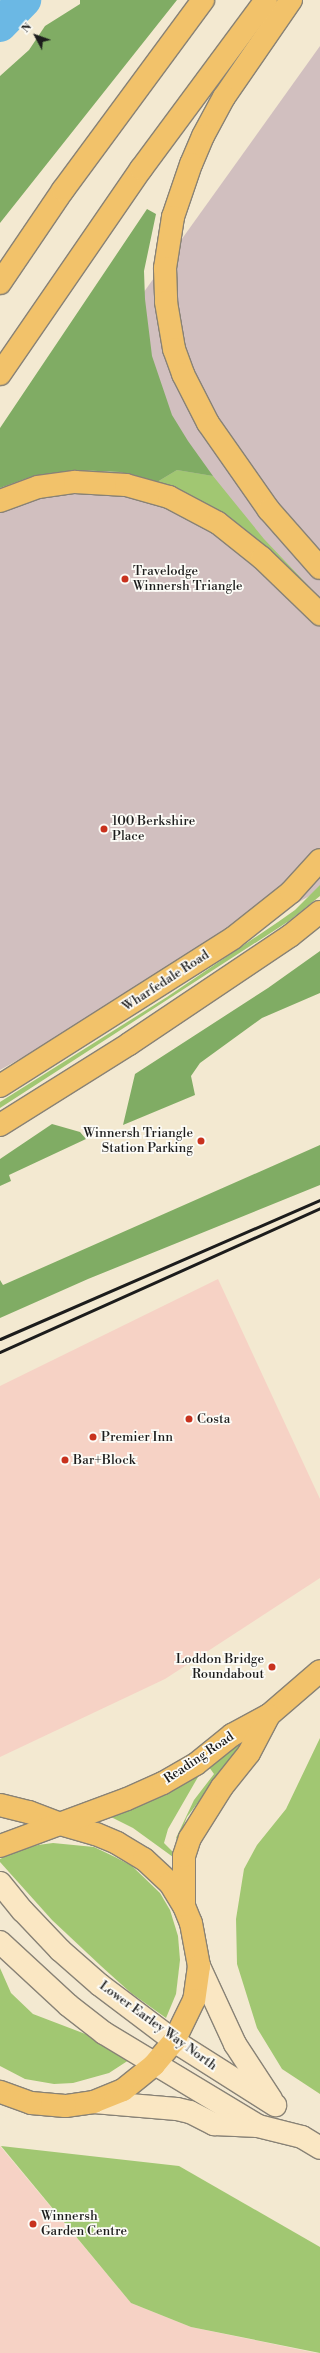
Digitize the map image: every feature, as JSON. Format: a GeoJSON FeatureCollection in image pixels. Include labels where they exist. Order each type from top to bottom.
{"type":"FeatureCollection","features":[{"type":"Feature","properties":{"kind":"main road"},"geometry":{"type":"LineString","coordinates":[[0,283],[64,190],[203,0]]}},
{"type":"Feature","properties":{"kind":"main road"},"geometry":{"type":"LineString","coordinates":[[0,374],[127,188],[266,0]]}},
{"type":"Feature","properties":{"kind":"main road"},"geometry":{"type":"LineString","coordinates":[[292,0],[224,97],[191,164],[173,217],[165,268],[166,302],[174,349],[183,374],[208,423],[269,510],[320,568]]}},
{"type":"Feature","properties":{"kind":"main road"},"geometry":{"type":"LineString","coordinates":[[0,262],[64,190]]}},
{"type":"Feature","properties":{"kind":"main road"},"geometry":{"type":"LineString","coordinates":[[0,501],[38,488],[75,482],[126,485],[169,496],[218,523],[262,558],[320,614]]}},
{"type":"Feature","properties":{"kind":"main road","name":"Wharfedale Road"},"geometry":{"type":"LineString","coordinates":[[0,1086],[233,938],[291,892],[320,860]]}},
{"type":"Feature","properties":{"kind":"main road"},"geometry":{"type":"LineString","coordinates":[[0,1125],[128,1044],[290,936],[320,912]]}},
{"type":"Feature","properties":{"kind":"main road","name":"Reading Road"},"geometry":{"type":"LineString","coordinates":[[0,1846],[163,1783],[196,1764],[232,1735],[269,1715],[320,1670]]}},
{"type":"Feature","properties":{"kind":"main road","name":"Reading Road"},"geometry":{"type":"LineString","coordinates":[[184,1906],[184,1856],[190,1838],[222,1786],[249,1753],[269,1715]]}},
{"type":"Feature","properties":{"kind":"main road"},"geometry":{"type":"LineString","coordinates":[[0,1805],[29,1812],[60,1824],[96,1834],[130,1850],[144,1859],[170,1883],[184,1906],[191,1923],[199,1966],[194,2000],[174,2041],[154,2065],[123,2090],[94,2102],[65,2106],[30,2103],[0,2105]]}},
{"type":"Feature","properties":{"kind":"main road","name":"Lower Earley Way North"},"geometry":{"type":"LineString","coordinates":[[0,1883],[22,1911],[66,1955],[100,1985],[174,2041],[275,2105]]}},
{"type":"Feature","properties":{"kind":"main road","name":"Lower Earley Way North"},"geometry":{"type":"LineString","coordinates":[[0,1942],[68,2005],[104,2033],[154,2065],[258,2126],[311,2142]]}},
{"type":"Feature","properties":{"kind":"main road","name":"Lower Earley Way North"},"geometry":{"type":"LineString","coordinates":[[199,1966],[236,2044],[275,2105],[311,2142]]}},
{"type":"Feature","properties":{"kind":"main road"},"geometry":{"type":"LineString","coordinates":[[0,2092],[30,2103]]}},
{"type":"Feature","properties":{"kind":"main road","name":"Lower Earley Way North"},"geometry":{"type":"LineString","coordinates":[[94,2102],[177,2109],[190,2112],[214,2124],[258,2126]]}},
{"type":"Feature","properties":{"kind":"shaded area"},"geometry":{"type":"Polygon","coordinates":[[[320,46],[320,890],[0,1070],[0,493],[320,46]]]}},
{"type":"Feature","properties":{"kind":"shaded area"},"geometry":{"type":"Polygon","coordinates":[[[218,1279],[320,1499],[320,1578],[165,1679],[0,1757],[0,1386],[218,1279]]]}},
{"type":"Feature","properties":{"kind":"shaded area","name":"Winnersh Garden Centre"},"geometry":{"type":"Polygon","coordinates":[[[0,2146],[131,2303],[191,2327],[316,2353],[0,2353],[0,2146]]]}},
{"type":"Feature","properties":{"kind":"green space"},"geometry":{"type":"Polygon","coordinates":[[[80,0],[177,0],[0,223],[0,76],[29,50],[45,26],[80,4],[80,0]]]}},
{"type":"Feature","properties":{"kind":"green space"},"geometry":{"type":"Polygon","coordinates":[[[147,209],[156,214],[144,271],[145,299],[152,356],[172,415],[188,441],[213,476],[177,470],[157,482],[120,472],[76,470],[33,476],[0,488],[0,428],[147,209]]]}},
{"type":"Feature","properties":{"kind":"green space"},"geometry":{"type":"Polygon","coordinates":[[[177,470],[213,476],[264,539],[320,598],[320,602],[157,482],[177,470]]]}},
{"type":"Feature","properties":{"kind":"green space"},"geometry":{"type":"Polygon","coordinates":[[[320,885],[320,896],[289,921],[0,1108],[0,1102],[167,997],[278,922],[295,910],[320,885]]]}},
{"type":"Feature","properties":{"kind":"green space"},"geometry":{"type":"Polygon","coordinates":[[[320,951],[320,993],[262,1018],[200,1063],[191,1076],[195,1095],[123,1125],[135,1074],[268,988],[320,951]]]}},
{"type":"Feature","properties":{"kind":"green space"},"geometry":{"type":"Polygon","coordinates":[[[52,1124],[80,1132],[86,1139],[9,1175],[11,1181],[0,1186],[0,1159],[52,1124]]]}},
{"type":"Feature","properties":{"kind":"green space"},"geometry":{"type":"Polygon","coordinates":[[[320,1145],[320,1185],[88,1279],[0,1318],[0,1280],[3,1285],[320,1145]]]}},
{"type":"Feature","properties":{"kind":"green space"},"geometry":{"type":"Polygon","coordinates":[[[320,1738],[320,2094],[282,2069],[257,2028],[237,1964],[236,1919],[244,1869],[257,1845],[286,1809],[320,1738]]]}},
{"type":"Feature","properties":{"kind":"green space"},"geometry":{"type":"Polygon","coordinates":[[[240,1742],[242,1744],[187,1817],[178,1840],[176,1838],[194,1800],[214,1774],[209,1767],[240,1742]]]}},
{"type":"Feature","properties":{"kind":"green space"},"geometry":{"type":"Polygon","coordinates":[[[196,1775],[198,1777],[168,1829],[164,1843],[174,1853],[173,1857],[133,1828],[111,1817],[111,1814],[196,1775]]]}},
{"type":"Feature","properties":{"kind":"green space"},"geometry":{"type":"Polygon","coordinates":[[[53,1843],[94,1847],[132,1866],[160,1893],[170,1910],[178,1936],[180,1960],[176,1994],[166,2018],[131,1993],[52,1920],[0,1862],[0,1859],[15,1852],[38,1845],[53,1843]]]}},
{"type":"Feature","properties":{"kind":"green space"},"geometry":{"type":"Polygon","coordinates":[[[0,1968],[11,1993],[33,2014],[109,2043],[129,2060],[109,2073],[73,2083],[54,2084],[25,2079],[0,2066],[0,1968]]]}},
{"type":"Feature","properties":{"kind":"green space"},"geometry":{"type":"Polygon","coordinates":[[[1,2146],[179,2166],[320,2247],[320,2353],[191,2327],[131,2303],[1,2146]]]}},
{"type":"Feature","properties":{"kind":"waterway"},"geometry":{"type":"LineString","coordinates":[[0,25],[24,0]]}},
{"type":"Feature","properties":{"kind":"railway"},"geometry":{"type":"LineString","coordinates":[[0,1339],[320,1200]]}},
{"type":"Feature","properties":{"kind":"railway"},"geometry":{"type":"LineString","coordinates":[[0,1352],[320,1208]]}},
{"type":"Feature","properties":{"kind":"place","name":"Travelodge Winnersh Triangle"},"geometry":{"type":"Point","coordinates":[125,579]}},
{"type":"Feature","properties":{"kind":"place","name":"100 Berkshire Place"},"geometry":{"type":"Point","coordinates":[104,829]}},
{"type":"Feature","properties":{"kind":"place","name":"Winnersh Triangle Station Parking"},"geometry":{"type":"Point","coordinates":[201,1141]}},
{"type":"Feature","properties":{"kind":"place","name":"Costa"},"geometry":{"type":"Point","coordinates":[189,1419]}},
{"type":"Feature","properties":{"kind":"place","name":"Premier Inn"},"geometry":{"type":"Point","coordinates":[93,1437]}},
{"type":"Feature","properties":{"kind":"place","name":"Bar+Block"},"geometry":{"type":"Point","coordinates":[65,1460]}},
{"type":"Feature","properties":{"kind":"place","name":"Loddon Bridge Roundabout"},"geometry":{"type":"Point","coordinates":[272,1667]}},
{"type":"Feature","properties":{"kind":"place","name":"Winnersh Garden Centre"},"geometry":{"type":"Point","coordinates":[33,2224]}}]}
